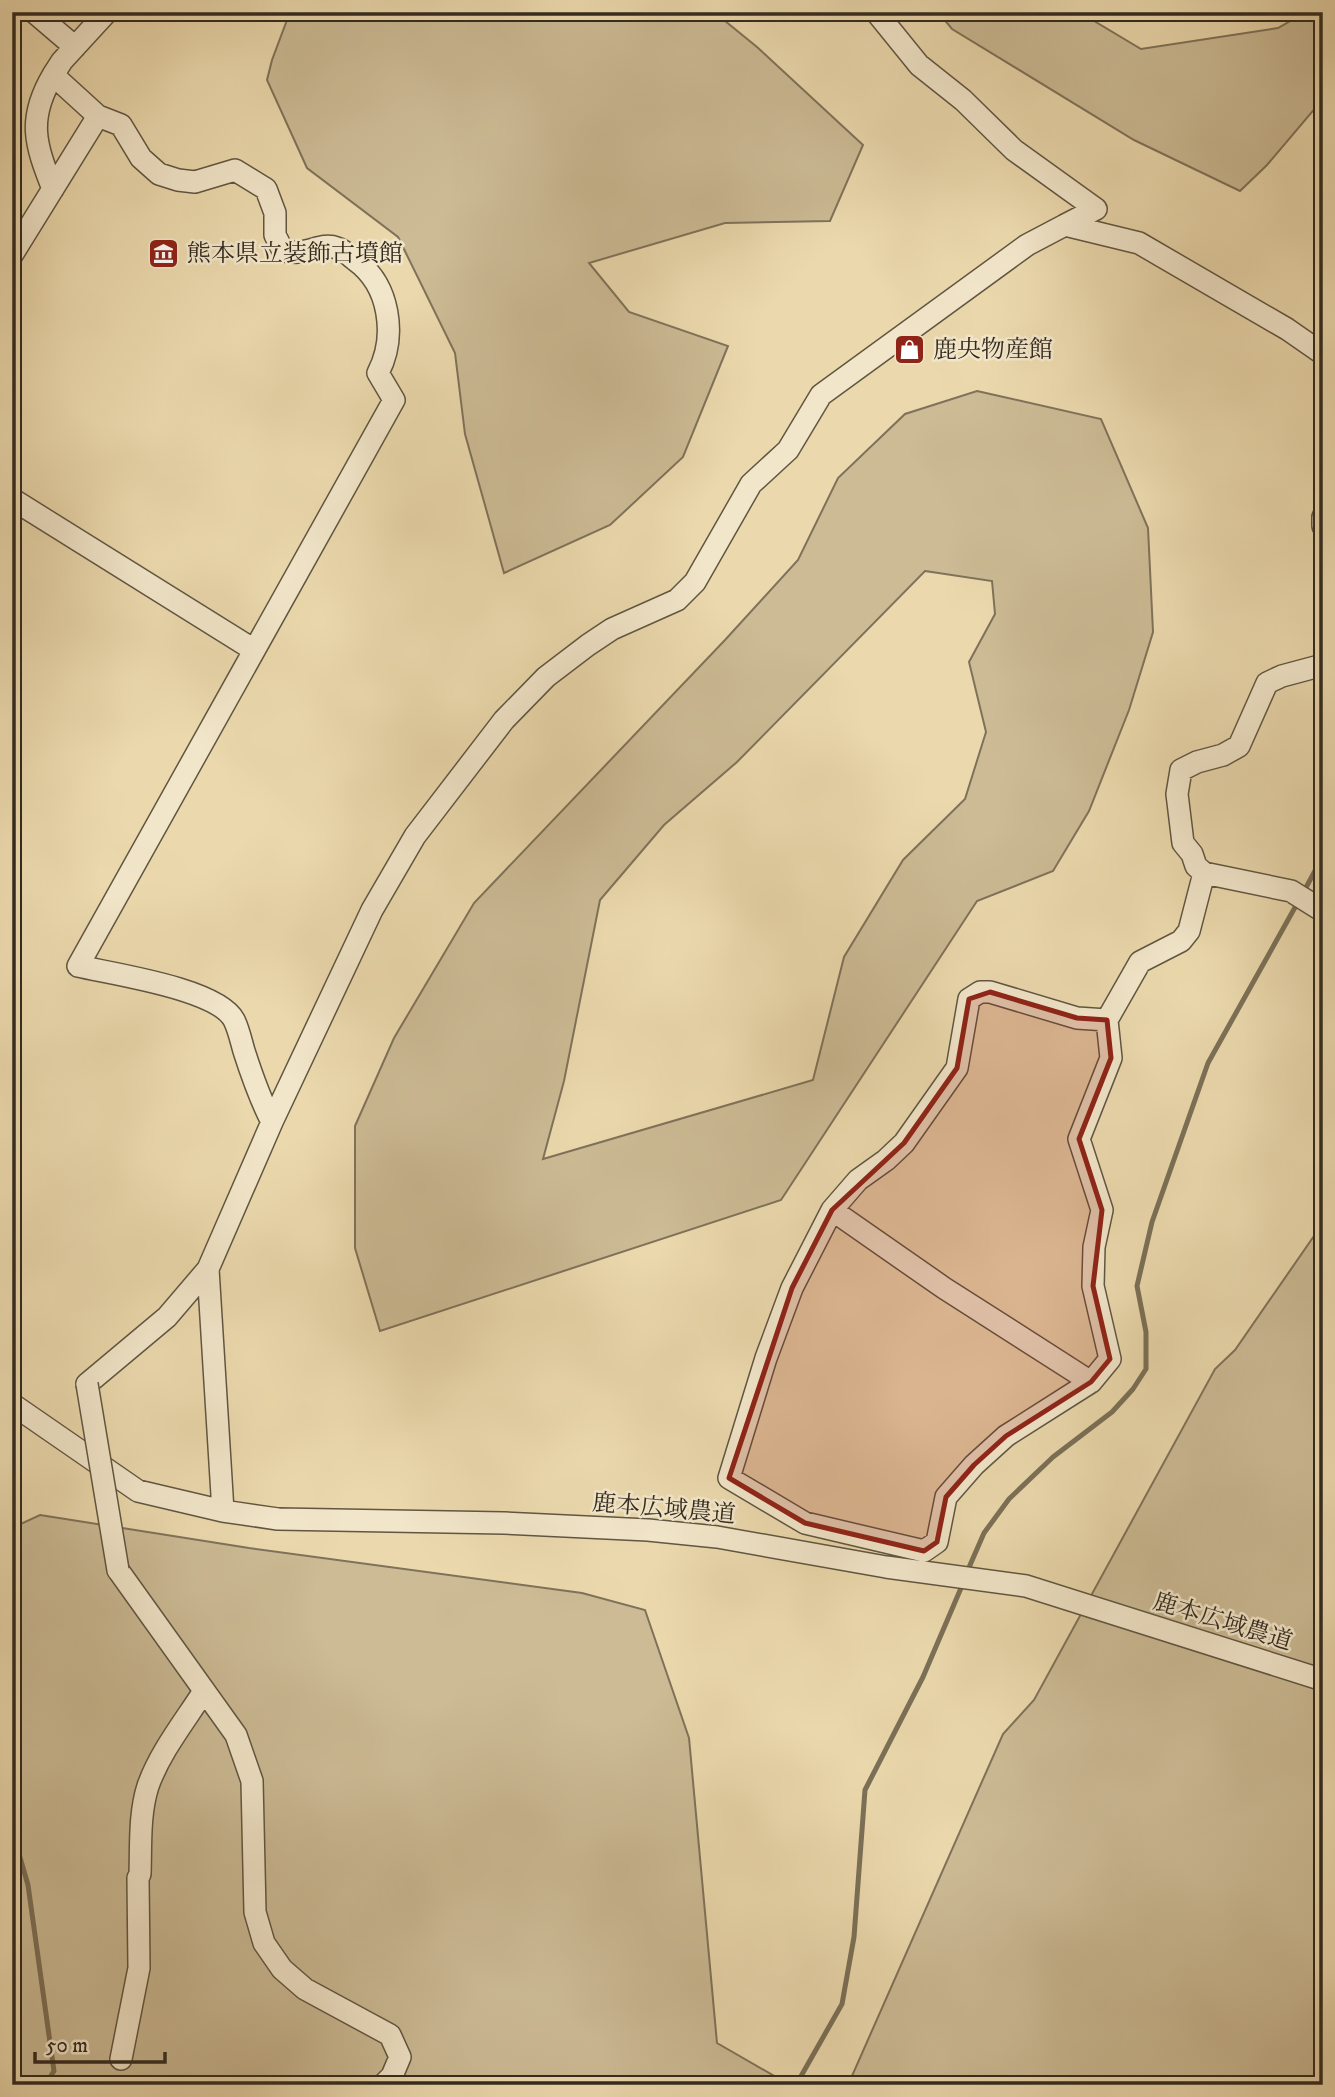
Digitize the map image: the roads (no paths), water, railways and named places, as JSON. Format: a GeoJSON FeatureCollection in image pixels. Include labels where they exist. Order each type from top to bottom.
{"type":"FeatureCollection","features":[{"type":"Feature","properties":{"kind":"street"},"geometry":{"type":"LineString","coordinates":[[34,12],[75,47]]}},
{"type":"Feature","properties":{"kind":"street"},"geometry":{"type":"LineString","coordinates":[[53,189],[40,156],[35,133],[37,112],[53,75],[107,12]]}},
{"type":"Feature","properties":{"kind":"street"},"geometry":{"type":"LineString","coordinates":[[383,2085],[392,2076],[400,2057],[390,2035],[305,1989],[282,1969],[264,1944],[254,1912],[251,1781],[236,1735],[118,1570],[87,1384],[167,1317],[208,1269],[272,1122],[372,910],[423,825],[504,720],[546,677],[612,629],[677,600],[695,582],[751,484],[788,450],[821,395],[1027,245],[1096,209],[1014,150],[963,100],[919,65],[876,12]]}},
{"type":"Feature","properties":{"kind":"street"},"geometry":{"type":"LineString","coordinates":[[53,75],[98,116],[121,125],[142,158],[159,174],[195,182],[235,170],[266,189],[275,213],[275,235],[283,251],[299,253],[327,246],[340,248],[368,269],[383,292],[389,328],[385,359],[378,373],[394,400],[78,966],[185,991],[213,1000],[226,1008],[234,1021],[260,1100],[272,1122]]}},
{"type":"Feature","properties":{"kind":"street"},"geometry":{"type":"LineString","coordinates":[[12,255],[98,116]]}},
{"type":"Feature","properties":{"kind":"street"},"geometry":{"type":"LineString","coordinates":[[1065,225],[1139,243],[1287,329],[1323,354]]}},
{"type":"Feature","properties":{"kind":"street"},"geometry":{"type":"LineString","coordinates":[[12,499],[254,650]]}},
{"type":"Feature","properties":{"kind":"street"},"geometry":{"type":"LineString","coordinates":[[1323,517],[1323,526]]}},
{"type":"Feature","properties":{"kind":"street"},"geometry":{"type":"LineString","coordinates":[[1323,665],[1282,676],[1266,684],[1239,747],[1181,770],[1177,794],[1183,843],[1192,854],[1196,866],[1204,873],[1291,891],[1323,911]]}},
{"type":"Feature","properties":{"kind":"street"},"geometry":{"type":"LineString","coordinates":[[1107,1020],[1077,1018],[990,992],[980,992],[969,999],[957,1068],[904,1143],[858,1180],[832,1210],[792,1288],[766,1358],[729,1478],[805,1523],[924,1551],[937,1542],[946,1497],[974,1465],[1006,1436],[1091,1382],[1110,1359],[1093,1286],[1094,1247],[1102,1210],[1079,1139],[1111,1058],[1107,1020],[1140,962],[1181,941],[1189,930],[1204,873]]}},
{"type":"Feature","properties":{"kind":"street"},"geometry":{"type":"LineString","coordinates":[[832,1210],[944,1289],[1091,1382]]}},
{"type":"Feature","properties":{"kind":"street"},"geometry":{"type":"LineString","coordinates":[[208,1269],[223,1511]]}},
{"type":"Feature","properties":{"kind":"street","name":"鹿本広域農道"},"geometry":{"type":"LineString","coordinates":[[12,1404],[138,1491],[223,1511],[278,1519],[433,1524],[504,1523],[648,1530],[717,1537],[1026,1586],[1323,1681]]}},
{"type":"Feature","properties":{"kind":"street"},"geometry":{"type":"LineString","coordinates":[[121,2059],[139,1968],[138,1878],[141,1826],[148,1787],[159,1760],[204,1691]]}},
{"type":"Feature","properties":{"kind":"waterway"},"geometry":{"type":"LineString","coordinates":[[1303,893],[1323,856]]}},
{"type":"Feature","properties":{"kind":"waterway"},"geometry":{"type":"LineString","coordinates":[[967,1572],[984,1533],[1009,1499],[1053,1457],[1112,1412],[1133,1389],[1146,1369],[1146,1332],[1137,1286],[1152,1222],[1208,1063],[1298,902]]}},
{"type":"Feature","properties":{"kind":"waterway"},"geometry":{"type":"LineString","coordinates":[[796,2085],[842,2004],[854,1937],[865,1790],[923,1677],[964,1581]]}},
{"type":"Feature","properties":{"kind":"waterway"},"geometry":{"type":"LineString","coordinates":[[12,1622],[17,1656],[12,1689]]}},
{"type":"Feature","properties":{"kind":"waterway"},"geometry":{"type":"LineString","coordinates":[[12,1830],[28,1885],[54,2071],[45,2085]]}},
{"type":"Feature","properties":{"kind":"place","name":"熊本県立装飾古墳館"},"geometry":{"type":"Point","coordinates":[164,253]}},
{"type":"Feature","properties":{"kind":"place","name":"鹿央物産館"},"geometry":{"type":"Point","coordinates":[910,349]}}]}
